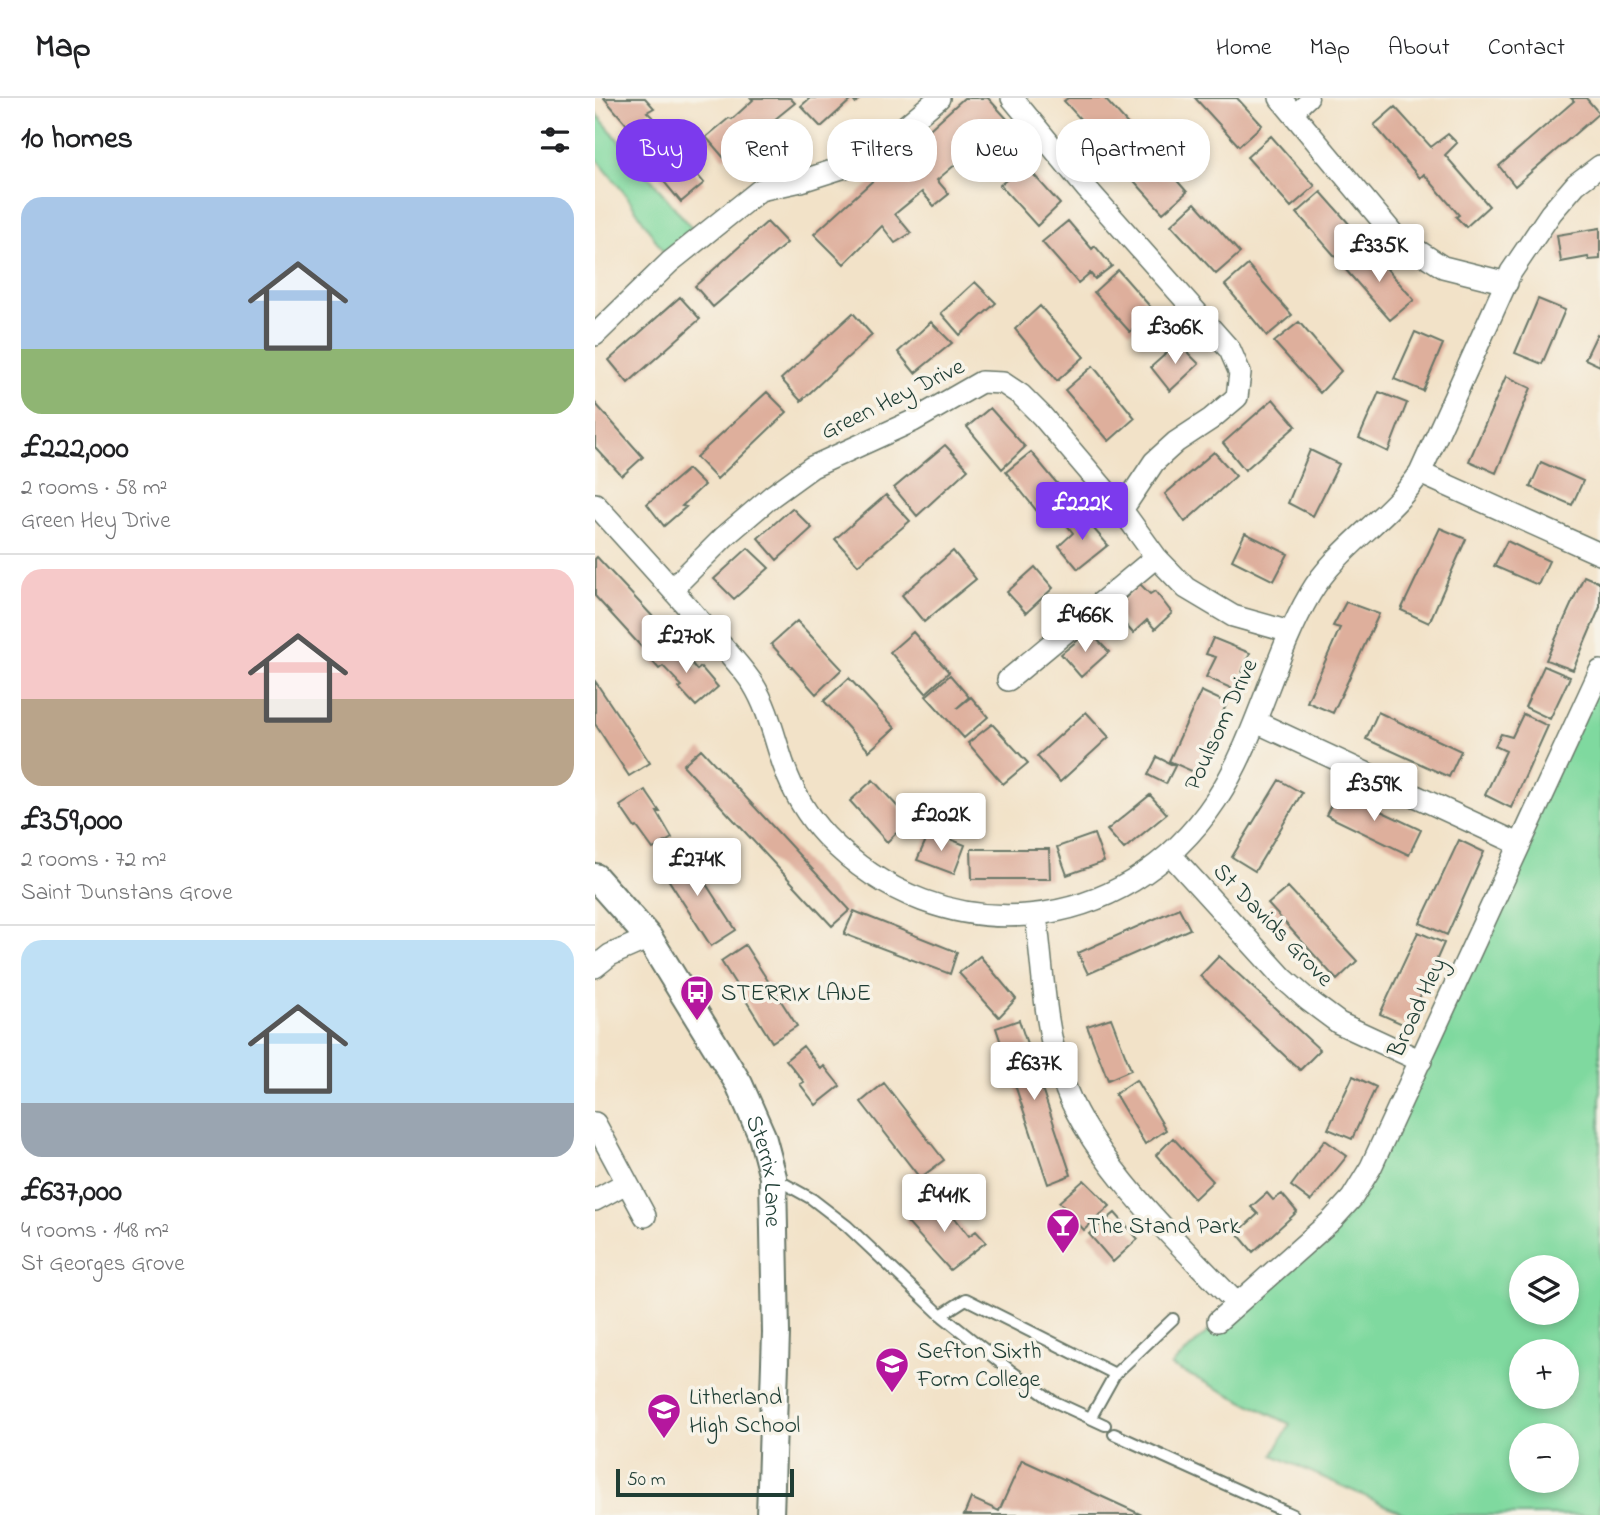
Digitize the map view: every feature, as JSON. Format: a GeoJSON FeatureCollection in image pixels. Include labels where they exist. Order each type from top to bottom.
{"type":"FeatureCollection","features":[{"type":"Feature","properties":{"kind":"street"},"geometry":{"type":"LineString","coordinates":[[595,335],[670,262],[760,190],[801,181],[848,166],[896,134],[939,98]]}},
{"type":"Feature","properties":{"kind":"street"},"geometry":{"type":"LineString","coordinates":[[1012,98],[1087,189],[1230,350],[1240,373],[1237,397],[1212,419],[1176,442],[1154,462],[1122,510]]}},
{"type":"Feature","properties":{"kind":"street"},"geometry":{"type":"LineString","coordinates":[[1310,98],[1287,106],[1395,236],[1443,267],[1507,283]]}},
{"type":"Feature","properties":{"kind":"street","name":"Poulsom Drive"},"geometry":{"type":"LineString","coordinates":[[595,504],[752,682],[765,705],[793,790],[808,815],[849,858],[882,881],[940,907],[968,914],[1036,916],[1091,901],[1115,891],[1170,854],[1218,797],[1256,722],[1290,632],[1311,591],[1330,566],[1408,491],[1420,473],[1511,272],[1551,213],[1576,184],[1600,166]]}},
{"type":"Feature","properties":{"kind":"street","name":"Green Hey Drive"},"geometry":{"type":"LineString","coordinates":[[672,589],[724,537],[772,496],[812,467],[913,421],[981,382],[1003,383],[1021,395],[1050,425],[1122,510],[1156,557],[1186,587],[1233,616],[1290,632]]}},
{"type":"Feature","properties":{"kind":"street"},"geometry":{"type":"LineString","coordinates":[[1420,473],[1600,554]]}},
{"type":"Feature","properties":{"kind":"street"},"geometry":{"type":"LineString","coordinates":[[1008,680],[1156,557]]}},
{"type":"Feature","properties":{"kind":"street","name":"Broad Hey"},"geometry":{"type":"LineString","coordinates":[[1219,1321],[1312,1239],[1352,1198],[1382,1144],[1600,671]]}},
{"type":"Feature","properties":{"kind":"street"},"geometry":{"type":"LineString","coordinates":[[1256,722],[1520,844]]}},
{"type":"Feature","properties":{"kind":"street","name":"St Davids Grove"},"geometry":{"type":"LineString","coordinates":[[1170,854],[1284,979],[1308,1000],[1339,1023],[1420,1062]]}},
{"type":"Feature","properties":{"kind":"street","name":"Sterrix Lane"},"geometry":{"type":"LineString","coordinates":[[595,877],[649,938],[739,1084],[762,1136],[773,1177],[776,1333],[770,1515]]}},
{"type":"Feature","properties":{"kind":"street"},"geometry":{"type":"LineString","coordinates":[[1036,916],[1052,1040],[1060,1073],[1072,1104],[1112,1166],[1170,1235],[1237,1304]]}},
{"type":"Feature","properties":{"kind":"street"},"geometry":{"type":"LineString","coordinates":[[595,967],[610,955],[649,938]]}},
{"type":"Feature","properties":{"kind":"street"},"geometry":{"type":"LineString","coordinates":[[595,1123],[645,1216]]}},
{"type":"Feature","properties":{"kind":"street"},"geometry":{"type":"LineString","coordinates":[[595,1200],[626,1183]]}},
{"type":"Feature","properties":{"kind":"lane"},"geometry":{"type":"LineString","coordinates":[[773,1177],[813,1199],[846,1226],[941,1315],[1053,1401],[1105,1425]]}},
{"type":"Feature","properties":{"kind":"lane"},"geometry":{"type":"LineString","coordinates":[[941,1315],[966,1299],[1115,1374]]}},
{"type":"Feature","properties":{"kind":"lane"},"geometry":{"type":"LineString","coordinates":[[1091,1417],[1115,1374],[1173,1319]]}},
{"type":"Feature","properties":{"kind":"lane"},"geometry":{"type":"LineString","coordinates":[[1114,1433],[1293,1515]]}},
{"type":"Feature","properties":{"kind":"green space"},"geometry":{"type":"Polygon","coordinates":[[[595,112],[616,137],[616,182],[653,182],[700,238],[670,262],[627,196],[595,157],[595,112]]]}},
{"type":"Feature","properties":{"kind":"green space"},"geometry":{"type":"Polygon","coordinates":[[[1600,671],[1600,1515],[1407,1515],[1273,1455],[1290,1424],[1171,1366],[1352,1198],[1600,671]]]}},
{"type":"Feature","properties":{"kind":"building"},"geometry":{"type":"Polygon","coordinates":[[[604,98],[645,98],[654,108],[647,112],[654,119],[622,119],[604,98]]]}},
{"type":"Feature","properties":{"kind":"building"},"geometry":{"type":"Polygon","coordinates":[[[751,98],[790,98],[795,103],[775,119],[732,119],[753,100],[751,98]]]}},
{"type":"Feature","properties":{"kind":"building"},"geometry":{"type":"Polygon","coordinates":[[[810,98],[861,98],[855,103],[852,99],[821,127],[801,106],[810,98]]]}},
{"type":"Feature","properties":{"kind":"building"},"geometry":{"type":"Polygon","coordinates":[[[964,98],[988,98],[1007,119],[951,119],[951,168],[937,180],[937,122],[964,98]]]}},
{"type":"Feature","properties":{"kind":"building"},"geometry":{"type":"Polygon","coordinates":[[[1068,98],[1104,98],[1123,119],[1080,119],[1064,101],[1068,98]]]}},
{"type":"Feature","properties":{"kind":"building"},"geometry":{"type":"Polygon","coordinates":[[[1195,98],[1237,98],[1262,125],[1239,146],[1195,98]]]}},
{"type":"Feature","properties":{"kind":"building"},"geometry":{"type":"Polygon","coordinates":[[[1571,98],[1586,98],[1599,113],[1515,186],[1499,166],[1574,101],[1571,98]]]}},
{"type":"Feature","properties":{"kind":"building"},"geometry":{"type":"Polygon","coordinates":[[[1395,107],[1431,147],[1448,134],[1457,143],[1445,155],[1489,206],[1466,227],[1424,174],[1420,178],[1374,125],[1395,107]]]}},
{"type":"Feature","properties":{"kind":"building"},"geometry":{"type":"Polygon","coordinates":[[[721,125],[721,154],[707,138],[721,125]]]}},
{"type":"Feature","properties":{"kind":"building"},"geometry":{"type":"Polygon","coordinates":[[[1271,136],[1315,186],[1291,207],[1247,157],[1271,136]]]}},
{"type":"Feature","properties":{"kind":"building"},"geometry":{"type":"Polygon","coordinates":[[[937,180],[949,194],[934,206],[922,192],[895,214],[911,233],[895,243],[882,226],[844,264],[814,234],[871,182],[937,180]]]}},
{"type":"Feature","properties":{"kind":"building"},"geometry":{"type":"Polygon","coordinates":[[[664,182],[703,182],[704,183],[681,202],[664,182]]]}},
{"type":"Feature","properties":{"kind":"building"},"geometry":{"type":"Polygon","coordinates":[[[1004,182],[1040,182],[1060,204],[1037,226],[1000,185],[1004,182]]]}},
{"type":"Feature","properties":{"kind":"building"},"geometry":{"type":"Polygon","coordinates":[[[1135,182],[1178,182],[1187,192],[1163,213],[1135,182]]]}},
{"type":"Feature","properties":{"kind":"building"},"geometry":{"type":"Polygon","coordinates":[[[1321,192],[1365,242],[1341,263],[1297,213],[1321,192]]]}},
{"type":"Feature","properties":{"kind":"building"},"geometry":{"type":"Polygon","coordinates":[[[1195,203],[1240,253],[1216,274],[1171,225],[1195,203]]]}},
{"type":"Feature","properties":{"kind":"building"},"geometry":{"type":"Polygon","coordinates":[[[1068,221],[1092,249],[1095,246],[1112,266],[1095,279],[1090,273],[1078,283],[1042,242],[1068,221]]]}},
{"type":"Feature","properties":{"kind":"building"},"geometry":{"type":"Polygon","coordinates":[[[767,222],[787,243],[713,307],[695,286],[767,222]]]}},
{"type":"Feature","properties":{"kind":"building"},"geometry":{"type":"Polygon","coordinates":[[[1600,228],[1600,259],[1589,260],[1588,257],[1561,262],[1557,235],[1600,228]]]}},
{"type":"Feature","properties":{"kind":"building"},"geometry":{"type":"Polygon","coordinates":[[[1369,248],[1414,300],[1390,320],[1345,269],[1369,248]]]}},
{"type":"Feature","properties":{"kind":"building"},"geometry":{"type":"Polygon","coordinates":[[[1248,265],[1292,315],[1267,336],[1225,285],[1248,265]]]}},
{"type":"Feature","properties":{"kind":"building"},"geometry":{"type":"Polygon","coordinates":[[[1118,270],[1154,311],[1130,332],[1094,292],[1118,270]]]}},
{"type":"Feature","properties":{"kind":"building"},"geometry":{"type":"Polygon","coordinates":[[[975,282],[996,303],[960,335],[941,313],[975,282]]]}},
{"type":"Feature","properties":{"kind":"building"},"geometry":{"type":"Polygon","coordinates":[[[680,297],[700,319],[628,383],[609,360],[680,297]]]}},
{"type":"Feature","properties":{"kind":"building"},"geometry":{"type":"Polygon","coordinates":[[[1538,299],[1565,310],[1542,364],[1515,353],[1538,299]]]}},
{"type":"Feature","properties":{"kind":"building"},"geometry":{"type":"Polygon","coordinates":[[[1040,306],[1084,357],[1057,381],[1015,329],[1040,306]]]}},
{"type":"Feature","properties":{"kind":"building"},"geometry":{"type":"Polygon","coordinates":[[[853,313],[872,335],[801,401],[781,379],[853,313]]]}},
{"type":"Feature","properties":{"kind":"building"},"geometry":{"type":"Polygon","coordinates":[[[931,322],[952,343],[915,373],[898,352],[931,322]]]}},
{"type":"Feature","properties":{"kind":"building"},"geometry":{"type":"Polygon","coordinates":[[[1299,322],[1341,371],[1320,393],[1274,342],[1299,322]]]}},
{"type":"Feature","properties":{"kind":"building"},"geometry":{"type":"Polygon","coordinates":[[[1415,332],[1443,344],[1423,391],[1394,379],[1415,332]]]}},
{"type":"Feature","properties":{"kind":"building"},"geometry":{"type":"Polygon","coordinates":[[[1597,334],[1600,336],[1600,366],[1585,359],[1597,334]]]}},
{"type":"Feature","properties":{"kind":"building"},"geometry":{"type":"Polygon","coordinates":[[[1178,343],[1199,364],[1170,391],[1151,367],[1178,343]]]}},
{"type":"Feature","properties":{"kind":"building"},"geometry":{"type":"Polygon","coordinates":[[[1093,366],[1135,418],[1109,441],[1065,390],[1093,366]]]}},
{"type":"Feature","properties":{"kind":"building"},"geometry":{"type":"Polygon","coordinates":[[[1506,376],[1531,388],[1496,473],[1469,461],[1506,376]]]}},
{"type":"Feature","properties":{"kind":"building"},"geometry":{"type":"Polygon","coordinates":[[[767,392],[787,412],[717,479],[696,457],[767,392]]]}},
{"type":"Feature","properties":{"kind":"building"},"geometry":{"type":"Polygon","coordinates":[[[1379,392],[1407,403],[1388,452],[1359,438],[1379,392]]]}},
{"type":"Feature","properties":{"kind":"building"},"geometry":{"type":"Polygon","coordinates":[[[1273,399],[1296,426],[1245,470],[1223,443],[1273,399]]]}},
{"type":"Feature","properties":{"kind":"building"},"geometry":{"type":"Polygon","coordinates":[[[595,403],[643,457],[622,476],[595,447],[595,403]]]}},
{"type":"Feature","properties":{"kind":"building"},"geometry":{"type":"Polygon","coordinates":[[[990,408],[1025,447],[1002,469],[967,427],[990,408]]]}},
{"type":"Feature","properties":{"kind":"building"},"geometry":{"type":"Polygon","coordinates":[[[945,445],[968,469],[917,516],[894,488],[945,445]]]}},
{"type":"Feature","properties":{"kind":"building"},"geometry":{"type":"Polygon","coordinates":[[[1310,450],[1339,464],[1313,516],[1288,503],[1310,450]]]}},
{"type":"Feature","properties":{"kind":"building"},"geometry":{"type":"Polygon","coordinates":[[[1031,452],[1065,493],[1040,515],[1006,472],[1031,452]]]}},
{"type":"Feature","properties":{"kind":"building"},"geometry":{"type":"Polygon","coordinates":[[[1214,452],[1236,476],[1185,522],[1165,494],[1214,452]]]}},
{"type":"Feature","properties":{"kind":"building"},"geometry":{"type":"Polygon","coordinates":[[[1541,462],[1583,481],[1572,505],[1530,487],[1541,462]]]}},
{"type":"Feature","properties":{"kind":"building"},"geometry":{"type":"Polygon","coordinates":[[[688,469],[704,485],[682,506],[686,507],[664,526],[647,504],[688,469]]]}},
{"type":"Feature","properties":{"kind":"building"},"geometry":{"type":"Polygon","coordinates":[[[886,495],[910,521],[858,565],[835,539],[886,495]]]}},
{"type":"Feature","properties":{"kind":"building"},"geometry":{"type":"Polygon","coordinates":[[[792,508],[812,528],[777,560],[758,538],[792,508]]]}},
{"type":"Feature","properties":{"kind":"building"},"geometry":{"type":"Polygon","coordinates":[[[1080,513],[1108,545],[1078,569],[1059,546],[1073,533],[1066,524],[1080,513]]]}},
{"type":"Feature","properties":{"kind":"building"},"geometry":{"type":"Polygon","coordinates":[[[1440,528],[1466,539],[1429,623],[1401,610],[1440,528]]]}},
{"type":"Feature","properties":{"kind":"building"},"geometry":{"type":"Polygon","coordinates":[[[1245,533],[1288,554],[1274,581],[1232,560],[1245,533]]]}},
{"type":"Feature","properties":{"kind":"building"},"geometry":{"type":"Polygon","coordinates":[[[1507,541],[1549,561],[1538,585],[1494,566],[1507,541]]]}},
{"type":"Feature","properties":{"kind":"building"},"geometry":{"type":"Polygon","coordinates":[[[748,548],[769,568],[734,599],[714,579],[748,548]]]}},
{"type":"Feature","properties":{"kind":"building"},"geometry":{"type":"Polygon","coordinates":[[[953,551],[976,579],[924,622],[902,595],[953,551]]]}},
{"type":"Feature","properties":{"kind":"building"},"geometry":{"type":"Polygon","coordinates":[[[597,557],[669,634],[647,653],[595,596],[597,557]]]}},
{"type":"Feature","properties":{"kind":"building"},"geometry":{"type":"Polygon","coordinates":[[[1035,567],[1053,588],[1026,613],[1007,592],[1035,567]]]}},
{"type":"Feature","properties":{"kind":"building"},"geometry":{"type":"Polygon","coordinates":[[[1584,576],[1600,583],[1600,607],[1573,670],[1546,660],[1584,576]]]}},
{"type":"Feature","properties":{"kind":"building"},"geometry":{"type":"Polygon","coordinates":[[[1140,584],[1150,594],[1155,591],[1172,613],[1155,629],[1147,620],[1133,633],[1112,610],[1140,584]]]}},
{"type":"Feature","properties":{"kind":"building"},"geometry":{"type":"Polygon","coordinates":[[[1346,602],[1379,614],[1333,713],[1307,702],[1340,628],[1333,626],[1346,602]]]}},
{"type":"Feature","properties":{"kind":"building"},"geometry":{"type":"Polygon","coordinates":[[[797,621],[842,669],[816,694],[771,644],[797,621]]]}},
{"type":"Feature","properties":{"kind":"building"},"geometry":{"type":"Polygon","coordinates":[[[1089,631],[1109,652],[1081,677],[1061,654],[1089,631]]]}},
{"type":"Feature","properties":{"kind":"building"},"geometry":{"type":"Polygon","coordinates":[[[913,632],[949,672],[926,693],[890,652],[913,632]]]}},
{"type":"Feature","properties":{"kind":"building"},"geometry":{"type":"Polygon","coordinates":[[[1213,638],[1250,653],[1235,690],[1206,677],[1216,657],[1206,654],[1213,638]]]}},
{"type":"Feature","properties":{"kind":"building"},"geometry":{"type":"Polygon","coordinates":[[[667,647],[673,653],[679,648],[697,670],[701,667],[718,687],[696,706],[663,666],[659,669],[652,661],[667,647]]]}},
{"type":"Feature","properties":{"kind":"building"},"geometry":{"type":"Polygon","coordinates":[[[1544,666],[1570,677],[1550,719],[1525,707],[1544,666]]]}},
{"type":"Feature","properties":{"kind":"building"},"geometry":{"type":"Polygon","coordinates":[[[950,675],[969,697],[957,708],[971,697],[988,717],[964,738],[926,696],[950,675]]]}},
{"type":"Feature","properties":{"kind":"building"},"geometry":{"type":"Polygon","coordinates":[[[849,678],[895,728],[869,751],[824,701],[849,678]]]}},
{"type":"Feature","properties":{"kind":"building"},"geometry":{"type":"Polygon","coordinates":[[[595,681],[650,763],[629,776],[595,724],[595,681]]]}},
{"type":"Feature","properties":{"kind":"building"},"geometry":{"type":"Polygon","coordinates":[[[1201,691],[1227,703],[1196,773],[1169,761],[1201,691]]]}},
{"type":"Feature","properties":{"kind":"building"},"geometry":{"type":"Polygon","coordinates":[[[1086,712],[1109,737],[1060,782],[1037,756],[1086,712]]]}},
{"type":"Feature","properties":{"kind":"building"},"geometry":{"type":"Polygon","coordinates":[[[1378,712],[1461,751],[1449,777],[1366,739],[1378,712]]]}},
{"type":"Feature","properties":{"kind":"building"},"geometry":{"type":"Polygon","coordinates":[[[1523,714],[1548,726],[1511,808],[1485,795],[1506,751],[1495,746],[1501,734],[1512,737],[1523,714]]]}},
{"type":"Feature","properties":{"kind":"building"},"geometry":{"type":"Polygon","coordinates":[[[992,724],[1028,763],[1003,784],[968,743],[992,724]]]}},
{"type":"Feature","properties":{"kind":"building"},"geometry":{"type":"Polygon","coordinates":[[[701,749],[850,910],[832,926],[683,765],[701,749]]]}},
{"type":"Feature","properties":{"kind":"building"},"geometry":{"type":"Polygon","coordinates":[[[1157,757],[1175,766],[1166,784],[1148,775],[1157,757]]]}},
{"type":"Feature","properties":{"kind":"building"},"geometry":{"type":"Polygon","coordinates":[[[873,780],[910,820],[887,842],[850,801],[873,780]]]}},
{"type":"Feature","properties":{"kind":"building"},"geometry":{"type":"Polygon","coordinates":[[[1279,780],[1302,793],[1255,871],[1232,857],[1279,780]]]}},
{"type":"Feature","properties":{"kind":"building"},"geometry":{"type":"Polygon","coordinates":[[[645,790],[660,812],[657,812],[672,838],[653,849],[620,806],[645,790]]]}},
{"type":"Feature","properties":{"kind":"building"},"geometry":{"type":"Polygon","coordinates":[[[1338,791],[1421,830],[1409,855],[1326,815],[1338,791]]]}},
{"type":"Feature","properties":{"kind":"building"},"geometry":{"type":"Polygon","coordinates":[[[1150,795],[1167,814],[1124,849],[1107,830],[1150,795]]]}},
{"type":"Feature","properties":{"kind":"building"},"geometry":{"type":"Polygon","coordinates":[[[930,831],[965,845],[954,874],[917,860],[930,831]]]}},
{"type":"Feature","properties":{"kind":"building"},"geometry":{"type":"Polygon","coordinates":[[[1094,834],[1104,862],[1067,875],[1057,847],[1094,834]]]}},
{"type":"Feature","properties":{"kind":"building"},"geometry":{"type":"Polygon","coordinates":[[[1459,840],[1484,852],[1447,935],[1420,923],[1459,840]]]}},
{"type":"Feature","properties":{"kind":"building"},"geometry":{"type":"Polygon","coordinates":[[[683,849],[736,930],[711,946],[659,865],[683,849]]]}},
{"type":"Feature","properties":{"kind":"building"},"geometry":{"type":"Polygon","coordinates":[[[971,849],[1049,849],[1050,879],[972,879],[971,849]]]}},
{"type":"Feature","properties":{"kind":"building"},"geometry":{"type":"Polygon","coordinates":[[[1288,887],[1357,961],[1337,980],[1268,904],[1288,887]]]}},
{"type":"Feature","properties":{"kind":"building"},"geometry":{"type":"Polygon","coordinates":[[[1179,908],[1190,929],[1088,974],[1078,953],[1179,908]]]}},
{"type":"Feature","properties":{"kind":"building"},"geometry":{"type":"Polygon","coordinates":[[[854,911],[957,952],[950,974],[844,934],[854,911]]]}},
{"type":"Feature","properties":{"kind":"building"},"geometry":{"type":"Polygon","coordinates":[[[1418,932],[1444,943],[1407,1026],[1380,1014],[1418,932]]]}},
{"type":"Feature","properties":{"kind":"building"},"geometry":{"type":"Polygon","coordinates":[[[745,945],[797,1026],[772,1042],[721,961],[745,945]]]}},
{"type":"Feature","properties":{"kind":"building"},"geometry":{"type":"Polygon","coordinates":[[[980,956],[1016,999],[999,1017],[959,973],[980,956]]]}},
{"type":"Feature","properties":{"kind":"building"},"geometry":{"type":"Polygon","coordinates":[[[1219,956],[1320,1050],[1300,1070],[1200,976],[1219,956]]]}},
{"type":"Feature","properties":{"kind":"building"},"geometry":{"type":"Polygon","coordinates":[[[1111,1018],[1131,1070],[1108,1080],[1087,1026],[1111,1018]]]}},
{"type":"Feature","properties":{"kind":"building"},"geometry":{"type":"Polygon","coordinates":[[[1019,1020],[1071,1175],[1048,1184],[996,1028],[1019,1020]]]}},
{"type":"Feature","properties":{"kind":"building"},"geometry":{"type":"Polygon","coordinates":[[[803,1046],[821,1069],[824,1066],[840,1086],[816,1105],[800,1084],[804,1082],[786,1060],[803,1046]]]}},
{"type":"Feature","properties":{"kind":"building"},"geometry":{"type":"Polygon","coordinates":[[[1353,1076],[1376,1087],[1352,1139],[1328,1129],[1353,1076]]]}},
{"type":"Feature","properties":{"kind":"building"},"geometry":{"type":"Polygon","coordinates":[[[1136,1080],[1166,1130],[1145,1144],[1115,1094],[1136,1080]]]}},
{"type":"Feature","properties":{"kind":"building"},"geometry":{"type":"Polygon","coordinates":[[[884,1083],[944,1160],[920,1178],[861,1102],[884,1083]]]}},
{"type":"Feature","properties":{"kind":"building"},"geometry":{"type":"Polygon","coordinates":[[[1173,1138],[1213,1181],[1194,1199],[1156,1155],[1173,1138]]]}},
{"type":"Feature","properties":{"kind":"building"},"geometry":{"type":"Polygon","coordinates":[[[1325,1140],[1347,1156],[1311,1201],[1291,1186],[1325,1140]]]}},
{"type":"Feature","properties":{"kind":"building"},"geometry":{"type":"Polygon","coordinates":[[[1084,1180],[1110,1206],[1084,1230],[1059,1202],[1084,1180]]]}},
{"type":"Feature","properties":{"kind":"building"},"geometry":{"type":"Polygon","coordinates":[[[1267,1193],[1273,1200],[1282,1194],[1297,1212],[1253,1252],[1237,1233],[1258,1214],[1251,1207],[1267,1193]]]}},
{"type":"Feature","properties":{"kind":"building"},"geometry":{"type":"Polygon","coordinates":[[[940,1199],[969,1236],[976,1231],[986,1242],[950,1270],[905,1220],[929,1202],[932,1205],[940,1199]]]}},
{"type":"Feature","properties":{"kind":"building"},"geometry":{"type":"Polygon","coordinates":[[[1115,1213],[1138,1239],[1113,1262],[1089,1234],[1115,1213]]]}},
{"type":"Feature","properties":{"kind":"building"},"geometry":{"type":"Polygon","coordinates":[[[1022,1460],[1142,1515],[964,1515],[971,1498],[999,1511],[1022,1460]]]}},
{"type":"Feature","properties":{"kind":"place","name":"STERRIX LANE"},"geometry":{"type":"Point","coordinates":[697,1022]}},
{"type":"Feature","properties":{"kind":"place","name":"The Stand Park"},"geometry":{"type":"Point","coordinates":[1063,1255]}},
{"type":"Feature","properties":{"kind":"place","name":"Sefton Sixth Form College"},"geometry":{"type":"Point","coordinates":[892,1394]}},
{"type":"Feature","properties":{"kind":"place","name":"Litherland High School"},"geometry":{"type":"Point","coordinates":[664,1440]}}]}
